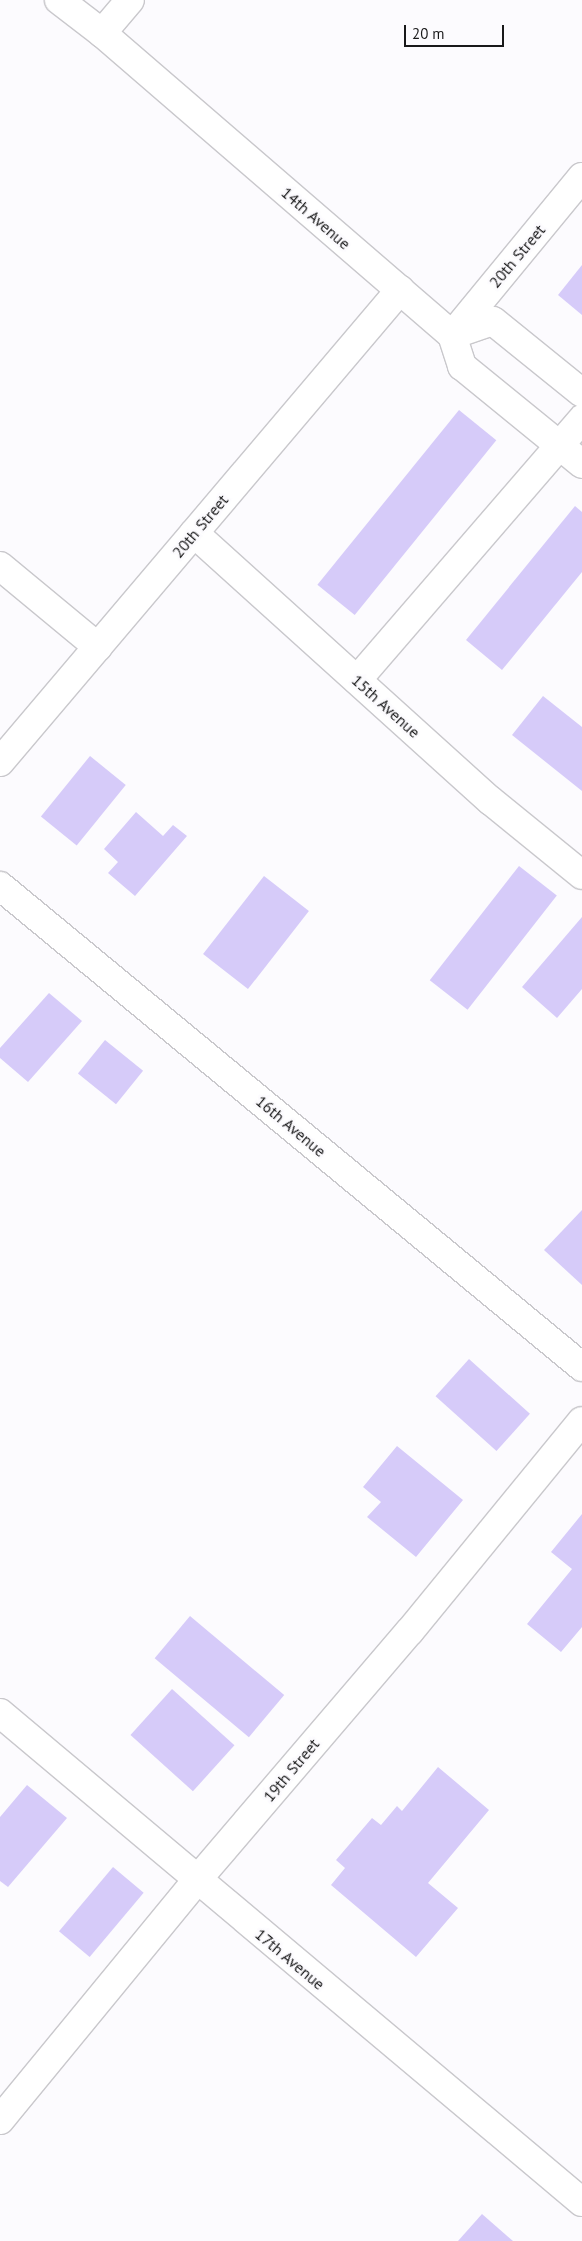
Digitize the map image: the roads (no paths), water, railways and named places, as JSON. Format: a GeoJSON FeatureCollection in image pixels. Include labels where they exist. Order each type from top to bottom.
{"type":"FeatureCollection","features":[{"type":"Feature","properties":{"kind":"street","name":"14th Avenue"},"geometry":{"type":"LineString","coordinates":[[59,0],[102,33],[452,335]]}},
{"type":"Feature","properties":{"kind":"street"},"geometry":{"type":"LineString","coordinates":[[102,33],[130,0]]}},
{"type":"Feature","properties":{"kind":"street","name":"20th Street"},"geometry":{"type":"LineString","coordinates":[[452,335],[582,177]]}},
{"type":"Feature","properties":{"kind":"street","name":"20th Street"},"geometry":{"type":"LineString","coordinates":[[0,762],[400,290]]}},
{"type":"Feature","properties":{"kind":"street"},"geometry":{"type":"LineString","coordinates":[[582,393],[492,321],[452,335],[462,366],[582,464]]}},
{"type":"Feature","properties":{"kind":"street"},"geometry":{"type":"LineString","coordinates":[[357,680],[582,418]]}},
{"type":"Feature","properties":{"kind":"street","name":"15th Avenue"},"geometry":{"type":"LineString","coordinates":[[194,533],[491,801],[582,875]]}},
{"type":"Feature","properties":{"kind":"street"},"geometry":{"type":"LineString","coordinates":[[0,566],[98,647]]}},
{"type":"Feature","properties":{"kind":"street","name":"16th Avenue"},"geometry":{"type":"LineString","coordinates":[[0,886],[582,1367]]}},
{"type":"Feature","properties":{"kind":"street","name":"19th Street"},"geometry":{"type":"LineString","coordinates":[[0,2120],[197,1880],[404,1638],[582,1421]]}},
{"type":"Feature","properties":{"kind":"street","name":"17th Avenue"},"geometry":{"type":"LineString","coordinates":[[0,1714],[582,2202]]}}]}
